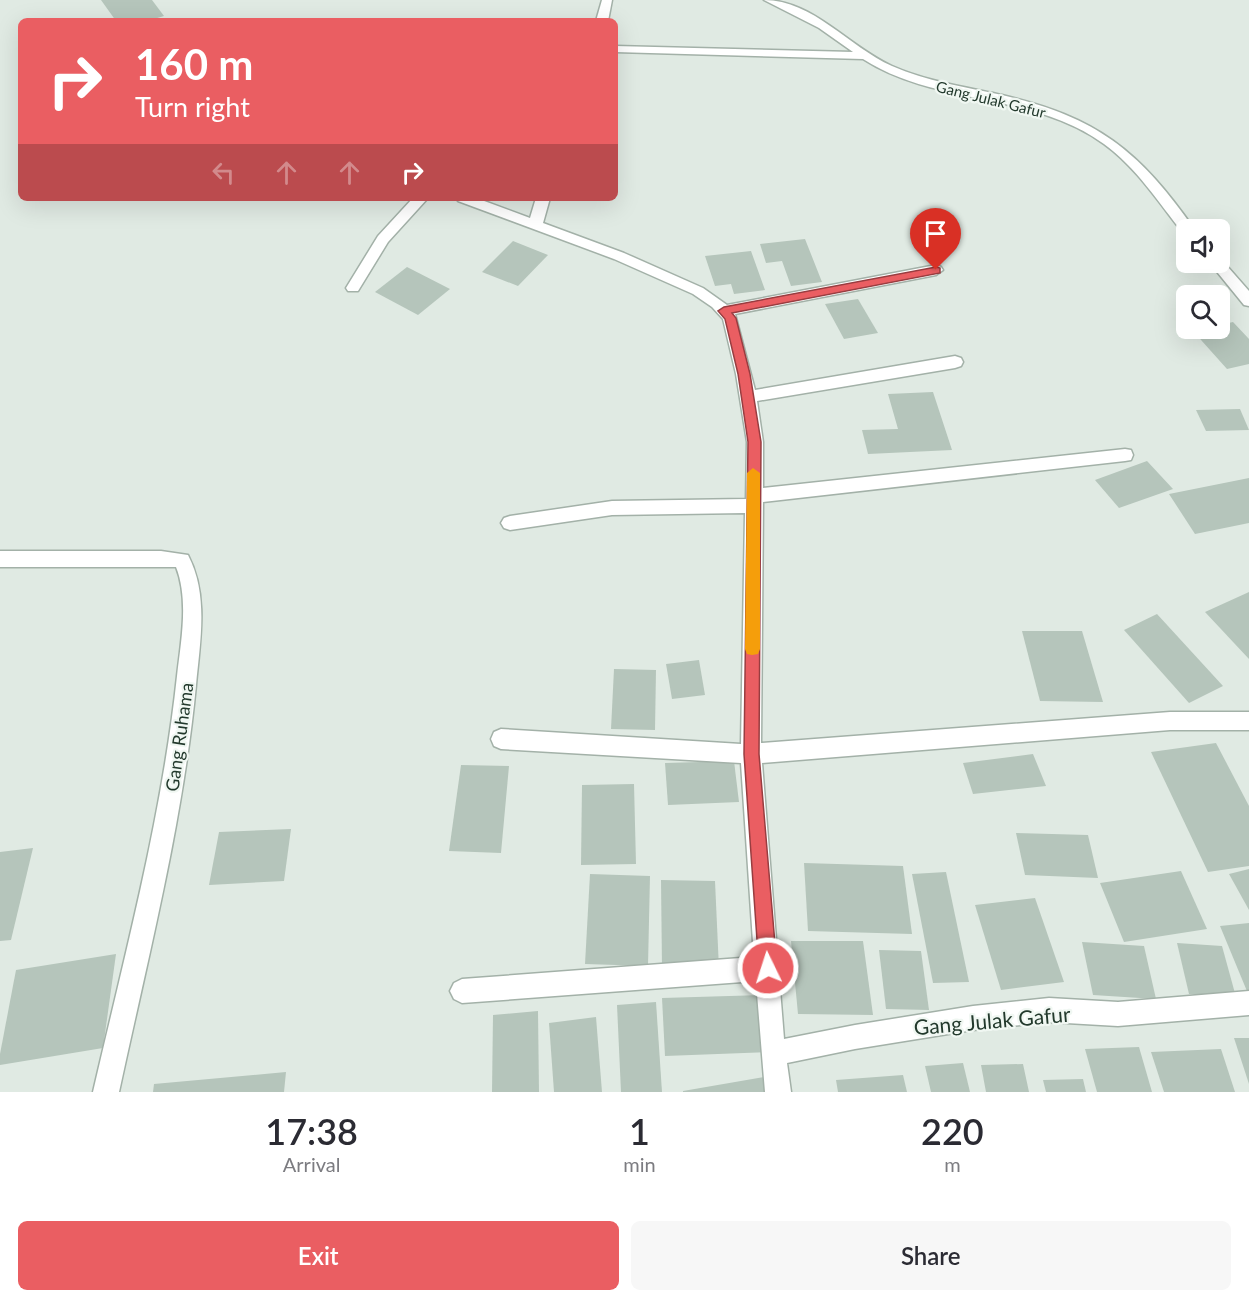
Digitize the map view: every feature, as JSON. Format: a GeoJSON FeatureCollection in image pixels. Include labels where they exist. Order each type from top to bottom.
{"type":"FeatureCollection","features":[{"type":"Feature","properties":{"kind":"street"},"geometry":{"type":"LineString","coordinates":[[603,18],[607,0]]}},
{"type":"Feature","properties":{"kind":"street","name":"Gang Julak Gafur"},"geometry":{"type":"LineString","coordinates":[[769,0],[823,26],[865,56],[894,72],[928,83],[1030,107],[1070,120],[1094,132],[1126,157],[1179,219]]}},
{"type":"Feature","properties":{"kind":"street"},"geometry":{"type":"LineString","coordinates":[[618,50],[865,56]]}},
{"type":"Feature","properties":{"kind":"street"},"geometry":{"type":"LineString","coordinates":[[353,288],[383,239],[418,201]]}},
{"type":"Feature","properties":{"kind":"street"},"geometry":{"type":"LineString","coordinates":[[471,201],[619,256],[698,291],[717,303],[730,318],[748,397],[754,442],[752,754],[773,1054],[778,1092]]}},
{"type":"Feature","properties":{"kind":"street"},"geometry":{"type":"LineString","coordinates":[[535,225],[542,201]]}},
{"type":"Feature","properties":{"kind":"street"},"geometry":{"type":"LineString","coordinates":[[724,311],[936,270]]}},
{"type":"Feature","properties":{"kind":"street"},"geometry":{"type":"LineString","coordinates":[[1225,273],[1249,301]]}},
{"type":"Feature","properties":{"kind":"street"},"geometry":{"type":"LineString","coordinates":[[748,397],[955,362]]}},
{"type":"Feature","properties":{"kind":"street"},"geometry":{"type":"LineString","coordinates":[[510,523],[612,508],[753,501],[1125,455]]}},
{"type":"Feature","properties":{"kind":"street","name":"Gang Ruhama"},"geometry":{"type":"LineString","coordinates":[[0,559],[161,558],[182,560],[190,574],[191,632],[176,774],[106,1092]]}},
{"type":"Feature","properties":{"kind":"street"},"geometry":{"type":"LineString","coordinates":[[501,739],[752,754],[1170,721],[1249,721]]}},
{"type":"Feature","properties":{"kind":"street"},"geometry":{"type":"LineString","coordinates":[[462,991],[768,968]]}},
{"type":"Feature","properties":{"kind":"street","name":"Gang Julak Gafur"},"geometry":{"type":"LineString","coordinates":[[773,1054],[855,1036],[973,1018],[1049,1010],[1118,1014],[1249,1003]]}},
{"type":"Feature","properties":{"kind":"building"},"geometry":{"type":"Polygon","coordinates":[[[101,0],[152,0],[164,16],[157,18],[114,18],[101,0]]]}},
{"type":"Feature","properties":{"kind":"building"},"geometry":{"type":"Polygon","coordinates":[[[805,239],[822,282],[791,286],[782,261],[766,263],[760,244],[805,239]]]}},
{"type":"Feature","properties":{"kind":"building"},"geometry":{"type":"Polygon","coordinates":[[[513,241],[548,255],[518,286],[482,272],[513,241]]]}},
{"type":"Feature","properties":{"kind":"building"},"geometry":{"type":"Polygon","coordinates":[[[751,251],[765,290],[734,294],[731,284],[715,286],[705,256],[751,251]]]}},
{"type":"Feature","properties":{"kind":"building"},"geometry":{"type":"Polygon","coordinates":[[[407,267],[450,289],[418,315],[375,292],[407,267]]]}},
{"type":"Feature","properties":{"kind":"building"},"geometry":{"type":"Polygon","coordinates":[[[858,299],[878,333],[844,339],[825,304],[858,299]]]}},
{"type":"Feature","properties":{"kind":"building"},"geometry":{"type":"Polygon","coordinates":[[[1233,322],[1249,339],[1249,364],[1227,369],[1200,339],[1230,339],[1230,323],[1233,322]]]}},
{"type":"Feature","properties":{"kind":"building"},"geometry":{"type":"Polygon","coordinates":[[[933,392],[952,450],[868,454],[862,430],[898,429],[888,394],[933,392]]]}},
{"type":"Feature","properties":{"kind":"building"},"geometry":{"type":"Polygon","coordinates":[[[1240,409],[1249,430],[1206,431],[1196,410],[1240,409]]]}},
{"type":"Feature","properties":{"kind":"building"},"geometry":{"type":"Polygon","coordinates":[[[1147,461],[1173,489],[1119,508],[1095,480],[1147,461]]]}},
{"type":"Feature","properties":{"kind":"building"},"geometry":{"type":"Polygon","coordinates":[[[1249,478],[1249,523],[1195,534],[1169,494],[1249,478]]]}},
{"type":"Feature","properties":{"kind":"building"},"geometry":{"type":"Polygon","coordinates":[[[1249,592],[1249,659],[1205,612],[1249,592]]]}},
{"type":"Feature","properties":{"kind":"building"},"geometry":{"type":"Polygon","coordinates":[[[1157,614],[1223,686],[1189,703],[1124,630],[1157,614]]]}},
{"type":"Feature","properties":{"kind":"building"},"geometry":{"type":"Polygon","coordinates":[[[1022,631],[1082,631],[1103,702],[1040,701],[1022,631]]]}},
{"type":"Feature","properties":{"kind":"building"},"geometry":{"type":"Polygon","coordinates":[[[699,660],[705,695],[672,699],[666,664],[699,660]]]}},
{"type":"Feature","properties":{"kind":"building"},"geometry":{"type":"Polygon","coordinates":[[[614,669],[656,670],[655,730],[611,729],[614,669]]]}},
{"type":"Feature","properties":{"kind":"building"},"geometry":{"type":"Polygon","coordinates":[[[1216,743],[1249,806],[1249,866],[1208,872],[1151,752],[1216,743]]]}},
{"type":"Feature","properties":{"kind":"building"},"geometry":{"type":"Polygon","coordinates":[[[1033,754],[1046,786],[973,794],[963,763],[1033,754]]]}},
{"type":"Feature","properties":{"kind":"building"},"geometry":{"type":"Polygon","coordinates":[[[734,761],[739,802],[668,805],[665,763],[734,761]]]}},
{"type":"Feature","properties":{"kind":"building"},"geometry":{"type":"Polygon","coordinates":[[[461,765],[509,766],[501,853],[449,851],[461,765]]]}},
{"type":"Feature","properties":{"kind":"building"},"geometry":{"type":"Polygon","coordinates":[[[634,784],[636,864],[581,865],[582,785],[634,784]]]}},
{"type":"Feature","properties":{"kind":"building"},"geometry":{"type":"Polygon","coordinates":[[[291,829],[284,881],[209,885],[219,832],[291,829]]]}},
{"type":"Feature","properties":{"kind":"building"},"geometry":{"type":"Polygon","coordinates":[[[1016,833],[1088,835],[1098,878],[1025,875],[1016,833]]]}},
{"type":"Feature","properties":{"kind":"building"},"geometry":{"type":"Polygon","coordinates":[[[33,848],[11,940],[0,941],[0,852],[33,848]]]}},
{"type":"Feature","properties":{"kind":"building"},"geometry":{"type":"Polygon","coordinates":[[[804,863],[903,866],[912,934],[808,931],[804,863]]]}},
{"type":"Feature","properties":{"kind":"building"},"geometry":{"type":"Polygon","coordinates":[[[1249,869],[1249,910],[1229,874],[1249,869]]]}},
{"type":"Feature","properties":{"kind":"building"},"geometry":{"type":"Polygon","coordinates":[[[1181,871],[1207,929],[1124,942],[1100,883],[1181,871]]]}},
{"type":"Feature","properties":{"kind":"building"},"geometry":{"type":"Polygon","coordinates":[[[946,872],[969,982],[933,983],[912,874],[946,872]]]}},
{"type":"Feature","properties":{"kind":"building"},"geometry":{"type":"Polygon","coordinates":[[[590,874],[650,876],[648,966],[585,964],[590,874]]]}},
{"type":"Feature","properties":{"kind":"building"},"geometry":{"type":"Polygon","coordinates":[[[661,880],[715,881],[719,969],[662,969],[661,880]]]}},
{"type":"Feature","properties":{"kind":"building"},"geometry":{"type":"Polygon","coordinates":[[[1035,898],[1064,982],[1001,990],[975,905],[1035,898]]]}},
{"type":"Feature","properties":{"kind":"building"},"geometry":{"type":"Polygon","coordinates":[[[1249,923],[1249,996],[1220,926],[1249,923]]]}},
{"type":"Feature","properties":{"kind":"building"},"geometry":{"type":"Polygon","coordinates":[[[791,941],[863,941],[873,1015],[798,1014],[791,941]]]}},
{"type":"Feature","properties":{"kind":"building"},"geometry":{"type":"Polygon","coordinates":[[[1082,942],[1144,946],[1156,999],[1093,995],[1082,942]]]}},
{"type":"Feature","properties":{"kind":"building"},"geometry":{"type":"Polygon","coordinates":[[[1177,943],[1222,946],[1236,997],[1189,994],[1177,943]]]}},
{"type":"Feature","properties":{"kind":"building"},"geometry":{"type":"Polygon","coordinates":[[[879,950],[921,951],[929,1010],[886,1009],[879,950]]]}},
{"type":"Feature","properties":{"kind":"building"},"geometry":{"type":"Polygon","coordinates":[[[116,954],[103,1048],[0,1065],[0,1054],[16,970],[116,954]]]}},
{"type":"Feature","properties":{"kind":"building"},"geometry":{"type":"Polygon","coordinates":[[[763,995],[769,1052],[665,1056],[662,998],[763,995]]]}},
{"type":"Feature","properties":{"kind":"building"},"geometry":{"type":"Polygon","coordinates":[[[656,1002],[662,1092],[621,1092],[617,1005],[656,1002]]]}},
{"type":"Feature","properties":{"kind":"building"},"geometry":{"type":"Polygon","coordinates":[[[538,1011],[539,1092],[492,1092],[493,1015],[538,1011]]]}},
{"type":"Feature","properties":{"kind":"building"},"geometry":{"type":"Polygon","coordinates":[[[596,1017],[602,1092],[554,1092],[549,1023],[596,1017]]]}},
{"type":"Feature","properties":{"kind":"building"},"geometry":{"type":"Polygon","coordinates":[[[1234,1038],[1249,1038],[1249,1084],[1234,1038]]]}},
{"type":"Feature","properties":{"kind":"building"},"geometry":{"type":"Polygon","coordinates":[[[1139,1047],[1152,1092],[1097,1092],[1085,1049],[1139,1047]]]}},
{"type":"Feature","properties":{"kind":"building"},"geometry":{"type":"Polygon","coordinates":[[[1221,1049],[1235,1092],[1164,1092],[1151,1052],[1221,1049]]]}},
{"type":"Feature","properties":{"kind":"building"},"geometry":{"type":"Polygon","coordinates":[[[963,1063],[970,1092],[931,1092],[925,1066],[963,1063]]]}},
{"type":"Feature","properties":{"kind":"building"},"geometry":{"type":"Polygon","coordinates":[[[1023,1064],[1029,1092],[986,1092],[981,1065],[1023,1064]]]}},
{"type":"Feature","properties":{"kind":"building"},"geometry":{"type":"Polygon","coordinates":[[[286,1072],[284,1092],[153,1092],[154,1084],[286,1072]]]}},
{"type":"Feature","properties":{"kind":"building"},"geometry":{"type":"Polygon","coordinates":[[[903,1075],[907,1092],[838,1092],[836,1080],[903,1075]]]}},
{"type":"Feature","properties":{"kind":"building"},"geometry":{"type":"Polygon","coordinates":[[[770,1076],[773,1092],[683,1092],[683,1091],[770,1076]]]}},
{"type":"Feature","properties":{"kind":"building"},"geometry":{"type":"Polygon","coordinates":[[[1083,1079],[1086,1092],[1046,1092],[1043,1080],[1083,1079]]]}},
{"type":"Feature","properties":{"kind":"slow traffic"},"geometry":{"type":"LineString","coordinates":[[752,649],[753,473]]}},
{"type":"Feature","properties":{"kind":"route"},"geometry":{"type":"LineString","coordinates":[[768,968],[752,754],[754,442],[744,374],[730,318],[724,311],[936,270]]}}]}
